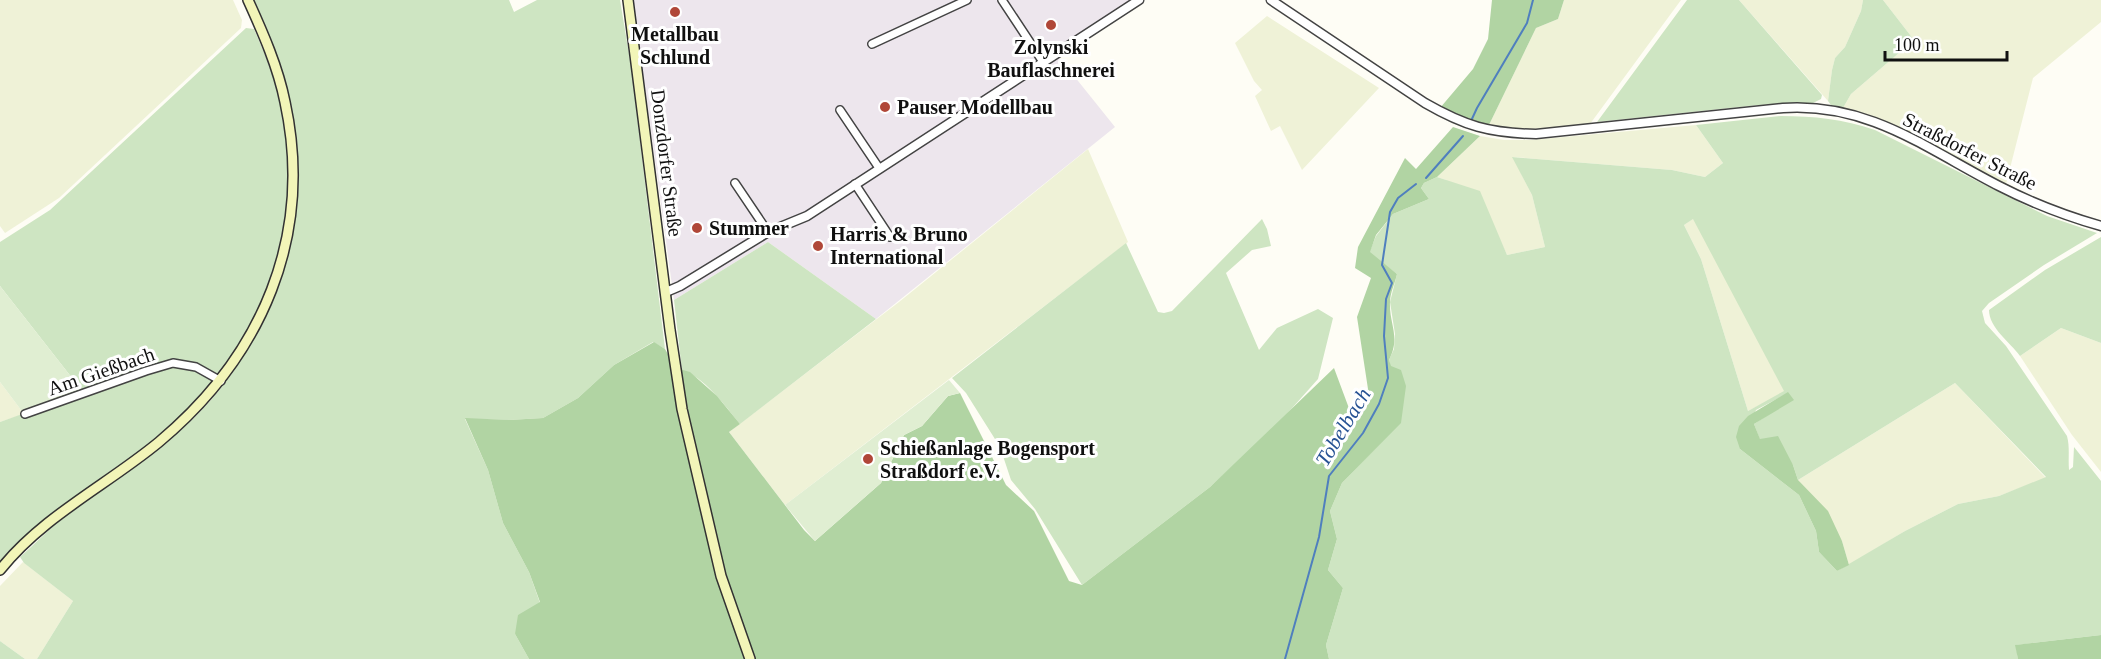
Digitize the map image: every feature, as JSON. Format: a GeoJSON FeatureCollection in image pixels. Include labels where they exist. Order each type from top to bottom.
{"type":"FeatureCollection","features":[{"type":"Feature","properties":{"kind":"main road"},"geometry":{"type":"LineString","coordinates":[[0,570],[40,531],[167,436],[198,407],[221,381],[261,319],[278,273],[291,211],[292,149],[287,112],[272,56],[248,0]]}},
{"type":"Feature","properties":{"kind":"main road","name":"Donzdorfer Straße"},"geometry":{"type":"LineString","coordinates":[[628,0],[670,330],[684,419],[709,530],[750,659]]}},
{"type":"Feature","properties":{"kind":"street"},"geometry":{"type":"LineString","coordinates":[[872,44],[967,0]]}},
{"type":"Feature","properties":{"kind":"street"},"geometry":{"type":"LineString","coordinates":[[1002,0],[1043,62]]}},
{"type":"Feature","properties":{"kind":"street"},"geometry":{"type":"LineString","coordinates":[[666,292],[680,286],[768,232],[807,216],[1138,0]]}},
{"type":"Feature","properties":{"kind":"street","name":"Straßdorfer Straße"},"geometry":{"type":"LineString","coordinates":[[1271,0],[1425,103],[1450,118],[1476,128],[1536,134],[1793,107],[1824,108],[1847,112],[1875,121],[2027,200],[2101,226]]}},
{"type":"Feature","properties":{"kind":"street"},"geometry":{"type":"LineString","coordinates":[[840,110],[879,168]]}},
{"type":"Feature","properties":{"kind":"street"},"geometry":{"type":"LineString","coordinates":[[735,183],[768,232]]}},
{"type":"Feature","properties":{"kind":"street"},"geometry":{"type":"LineString","coordinates":[[855,184],[890,237]]}},
{"type":"Feature","properties":{"kind":"street","name":"Am Gießbach"},"geometry":{"type":"LineString","coordinates":[[25,414],[173,363],[196,367],[221,381]]}},
{"type":"Feature","properties":{"kind":"shaded area"},"geometry":{"type":"Polygon","coordinates":[[[633,0],[1131,0],[1054,51],[1115,127],[876,319],[768,242],[674,300],[633,0]]]}},
{"type":"Feature","properties":{"kind":"green space"},"geometry":{"type":"Polygon","coordinates":[[[0,0],[233,0],[242,20],[241,28],[59,198],[5,233],[0,226],[0,0]]]}},
{"type":"Feature","properties":{"kind":"green space"},"geometry":{"type":"Polygon","coordinates":[[[251,0],[509,0],[514,12],[537,0],[620,0],[631,66],[665,349],[653,342],[614,365],[578,398],[543,418],[465,419],[488,470],[503,523],[529,572],[540,603],[515,634],[529,659],[37,659],[73,601],[24,563],[20,557],[64,517],[147,458],[194,418],[221,388],[244,355],[264,319],[280,280],[291,241],[297,200],[298,159],[293,119],[286,89],[251,0]]]}},
{"type":"Feature","properties":{"kind":"green space"},"geometry":{"type":"Polygon","coordinates":[[[1492,0],[1564,0],[1558,19],[1536,28],[1488,127],[1440,108],[1473,69],[1488,39],[1492,0]]]}},
{"type":"Feature","properties":{"kind":"green space"},"geometry":{"type":"Polygon","coordinates":[[[1564,0],[1681,0],[1590,124],[1521,130],[1488,127],[1536,28],[1558,19],[1564,0]]]}},
{"type":"Feature","properties":{"kind":"green space"},"geometry":{"type":"Polygon","coordinates":[[[1687,0],[1739,0],[1822,95],[1821,99],[1813,103],[1759,105],[1597,122],[1687,0]]]}},
{"type":"Feature","properties":{"kind":"green space"},"geometry":{"type":"Polygon","coordinates":[[[1739,0],[1863,0],[1861,11],[1845,47],[1835,58],[1828,101],[1739,0]]]}},
{"type":"Feature","properties":{"kind":"green space"},"geometry":{"type":"Polygon","coordinates":[[[1863,0],[1883,0],[1914,40],[1851,94],[1843,108],[1831,105],[1828,101],[1832,70],[1835,58],[1845,47],[1861,11],[1863,0]]]}},
{"type":"Feature","properties":{"kind":"green space"},"geometry":{"type":"Polygon","coordinates":[[[1883,0],[2101,0],[2101,22],[2033,78],[2006,184],[1870,115],[1843,108],[1851,94],[1914,40],[1883,0]]]}},
{"type":"Feature","properties":{"kind":"green space"},"geometry":{"type":"Polygon","coordinates":[[[1267,16],[1379,88],[1302,170],[1280,126],[1271,131],[1255,96],[1262,90],[1254,81],[1235,43],[1267,16]]]}},
{"type":"Feature","properties":{"kind":"green space"},"geometry":{"type":"Polygon","coordinates":[[[246,28],[254,29],[272,73],[284,119],[289,157],[288,195],[283,232],[274,269],[260,304],[223,370],[182,418],[0,564],[0,422],[83,392],[0,286],[0,242],[50,210],[246,28]]]}},
{"type":"Feature","properties":{"kind":"green space"},"geometry":{"type":"Polygon","coordinates":[[[1781,116],[1828,119],[1863,126],[2047,216],[2097,233],[2044,265],[1989,303],[1982,311],[1985,323],[2006,346],[2067,436],[2069,470],[2073,467],[2074,447],[2101,481],[2101,635],[2016,645],[2018,659],[1329,659],[1326,645],[1343,588],[1328,570],[1337,539],[1330,511],[1342,483],[1400,423],[1389,360],[1394,349],[1395,334],[1390,302],[1397,274],[1369,253],[1376,236],[1393,214],[1429,199],[1421,188],[1424,183],[1437,177],[1480,191],[1507,255],[1545,247],[1532,195],[1512,157],[1672,170],[1705,177],[1723,163],[1696,125],[1781,116]],[[1693,219],[1684,225],[1701,259],[1748,411],[1784,391],[1693,219]],[[1955,383],[1798,480],[1793,465],[1760,440],[1754,424],[1771,413],[1788,393],[1756,410],[1740,449],[1799,495],[1816,531],[1819,552],[1837,571],[1905,531],[1958,504],[1999,496],[2046,477],[1955,383]]]}},
{"type":"Feature","properties":{"kind":"green space"},"geometry":{"type":"Polygon","coordinates":[[[1696,125],[1723,163],[1705,177],[1672,170],[1513,157],[1532,195],[1545,247],[1507,255],[1498,236],[1446,180],[1437,177],[1480,136],[1504,140],[1530,140],[1696,125]]]}},
{"type":"Feature","properties":{"kind":"green space"},"geometry":{"type":"Polygon","coordinates":[[[1453,127],[1480,136],[1437,177],[1424,183],[1421,188],[1429,199],[1393,214],[1376,235],[1370,252],[1397,274],[1390,299],[1394,344],[1389,360],[1391,366],[1401,370],[1406,386],[1401,423],[1342,483],[1330,511],[1337,539],[1328,570],[1343,588],[1326,645],[1329,659],[529,659],[515,634],[518,615],[540,602],[529,572],[503,523],[488,470],[465,418],[509,420],[543,418],[578,398],[614,365],[654,342],[665,349],[676,368],[690,372],[717,396],[740,424],[729,432],[804,530],[815,541],[881,483],[904,435],[922,426],[948,396],[960,393],[1006,485],[1034,511],[1069,581],[1082,585],[1210,487],[1334,368],[1350,411],[1368,389],[1357,317],[1371,278],[1355,268],[1358,247],[1405,158],[1416,169],[1453,127]]]}},
{"type":"Feature","properties":{"kind":"green space"},"geometry":{"type":"Polygon","coordinates":[[[1088,149],[1128,242],[785,505],[729,432],[899,302],[1088,149]]]}},
{"type":"Feature","properties":{"kind":"green space"},"geometry":{"type":"Polygon","coordinates":[[[1694,218],[1785,392],[1748,411],[1701,259],[1684,225],[1694,218]]]}},
{"type":"Feature","properties":{"kind":"green space"},"geometry":{"type":"Polygon","coordinates":[[[1262,219],[1271,246],[1252,250],[1226,273],[1259,350],[1277,328],[1318,309],[1333,318],[1318,379],[1277,425],[1210,487],[1082,585],[1035,509],[1011,480],[1000,447],[966,393],[952,378],[1126,243],[1158,312],[1172,311],[1262,219]]]}},
{"type":"Feature","properties":{"kind":"green space"},"geometry":{"type":"Polygon","coordinates":[[[2101,237],[2101,343],[2061,328],[2020,356],[1996,329],[1989,310],[2045,270],[2101,237]]]}},
{"type":"Feature","properties":{"kind":"green space"},"geometry":{"type":"Polygon","coordinates":[[[768,242],[876,319],[740,424],[706,385],[682,371],[674,300],[768,242]]]}},
{"type":"Feature","properties":{"kind":"green space"},"geometry":{"type":"Polygon","coordinates":[[[0,286],[83,392],[24,414],[0,382],[0,286]]]}},
{"type":"Feature","properties":{"kind":"green space"},"geometry":{"type":"Polygon","coordinates":[[[2061,328],[2101,343],[2101,472],[2072,435],[2020,356],[2061,328]]]}},
{"type":"Feature","properties":{"kind":"green space","name":"Schießanlage Bogensport Straßdorf e.V."},"geometry":{"type":"Polygon","coordinates":[[[949,380],[960,393],[948,396],[922,426],[904,435],[881,483],[815,541],[785,505],[949,380]]]}},
{"type":"Feature","properties":{"kind":"green space"},"geometry":{"type":"Polygon","coordinates":[[[0,382],[24,414],[0,422],[0,382]]]}},
{"type":"Feature","properties":{"kind":"green space"},"geometry":{"type":"Polygon","coordinates":[[[1955,383],[2046,478],[1999,496],[1958,504],[1905,531],[1849,565],[1842,541],[1798,480],[1955,383]]]}},
{"type":"Feature","properties":{"kind":"green space"},"geometry":{"type":"Polygon","coordinates":[[[1788,392],[1794,400],[1754,424],[1760,439],[1778,436],[1798,480],[1828,511],[1842,541],[1849,565],[1837,571],[1819,552],[1816,531],[1799,495],[1740,449],[1736,437],[1739,426],[1748,416],[1788,392]]]}},
{"type":"Feature","properties":{"kind":"green space"},"geometry":{"type":"Polygon","coordinates":[[[23,562],[73,601],[37,659],[25,659],[0,641],[0,586],[23,562]]]}},
{"type":"Feature","properties":{"kind":"green space"},"geometry":{"type":"Polygon","coordinates":[[[2101,635],[2101,659],[2018,659],[2015,645],[2101,635]]]}},
{"type":"Feature","properties":{"kind":"green space"},"geometry":{"type":"Polygon","coordinates":[[[0,641],[25,659],[0,659],[0,641]]]}},
{"type":"Feature","properties":{"kind":"waterway","name":"Tobelbach"},"geometry":{"type":"LineString","coordinates":[[1471,121],[1527,23],[1533,0]]}},
{"type":"Feature","properties":{"kind":"waterway","name":"Tobelbach"},"geometry":{"type":"LineString","coordinates":[[1426,178],[1463,136]]}},
{"type":"Feature","properties":{"kind":"waterway","name":"Tobelbach"},"geometry":{"type":"LineString","coordinates":[[1285,659],[1319,537],[1329,476],[1363,433],[1379,404],[1388,378],[1384,336],[1386,299],[1392,283],[1382,265],[1390,212],[1398,198],[1416,184]]}},
{"type":"Feature","properties":{"kind":"place","name":"Metallbau Schlund"},"geometry":{"type":"Point","coordinates":[675,12]}},
{"type":"Feature","properties":{"kind":"place","name":"Zolynski Bauflaschnerei"},"geometry":{"type":"Point","coordinates":[1051,25]}},
{"type":"Feature","properties":{"kind":"place","name":"Pauser Modellbau"},"geometry":{"type":"Point","coordinates":[885,107]}},
{"type":"Feature","properties":{"kind":"place","name":"Stummer"},"geometry":{"type":"Point","coordinates":[697,228]}},
{"type":"Feature","properties":{"kind":"place","name":"Harris & Bruno International"},"geometry":{"type":"Point","coordinates":[818,246]}},
{"type":"Feature","properties":{"kind":"place","name":"Schießanlage Bogensport Straßdorf e.V."},"geometry":{"type":"Point","coordinates":[868,459]}}]}
